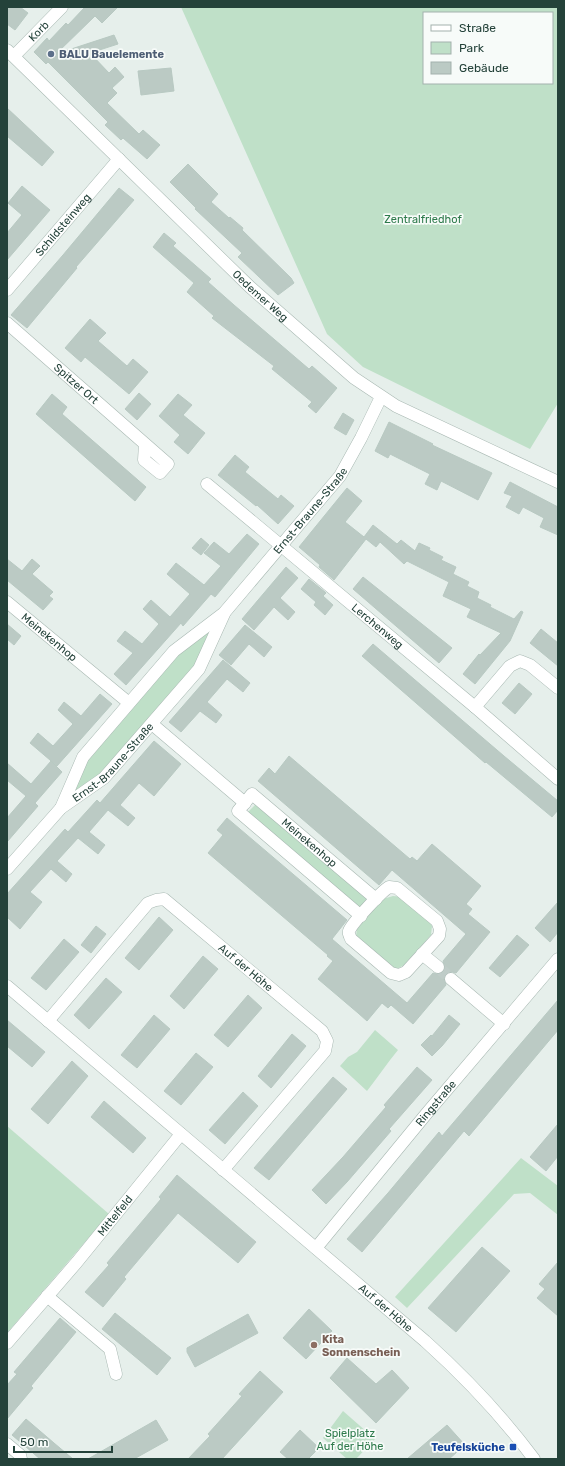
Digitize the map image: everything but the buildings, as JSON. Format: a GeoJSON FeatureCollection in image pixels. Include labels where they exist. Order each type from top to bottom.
{"type":"FeatureCollection","features":[{"type":"Feature","properties":{"kind":"street","name":"Korb"},"geometry":{"type":"LineString","coordinates":[[11,53],[62,7]]}},
{"type":"Feature","properties":{"kind":"street","name":"Oedemer Weg"},"geometry":{"type":"LineString","coordinates":[[11,53],[250,287],[354,378],[396,406],[558,482]]}},
{"type":"Feature","properties":{"kind":"street","name":"Schildsteinweg"},"geometry":{"type":"LineString","coordinates":[[7,290],[119,159]]}},
{"type":"Feature","properties":{"kind":"street","name":"Spitzer Ort"},"geometry":{"type":"LineString","coordinates":[[7,323],[145,444]]}},
{"type":"Feature","properties":{"kind":"street","name":"Ernst-Braune-Straße"},"geometry":{"type":"LineString","coordinates":[[61,808],[83,757],[174,651],[224,613],[340,476],[381,397]]}},
{"type":"Feature","properties":{"kind":"street"},"geometry":{"type":"LineString","coordinates":[[207,484],[281,545]]}},
{"type":"Feature","properties":{"kind":"street","name":"Lerchenweg"},"geometry":{"type":"LineString","coordinates":[[281,545],[476,707],[558,779]]}},
{"type":"Feature","properties":{"kind":"street","name":"Meinekenhop"},"geometry":{"type":"LineString","coordinates":[[7,602],[129,703]]}},
{"type":"Feature","properties":{"kind":"street","name":"Ernst-Braune-Straße"},"geometry":{"type":"LineString","coordinates":[[7,869],[61,808],[104,778],[199,669],[224,613]]}},
{"type":"Feature","properties":{"kind":"street"},"geometry":{"type":"LineString","coordinates":[[476,707],[510,666],[520,661],[530,665],[558,688]]}},
{"type":"Feature","properties":{"kind":"street"},"geometry":{"type":"LineString","coordinates":[[152,724],[244,803]]}},
{"type":"Feature","properties":{"kind":"street","name":"Meinekenhop"},"geometry":{"type":"LineString","coordinates":[[361,916],[238,811],[244,803],[252,794],[376,899]]}},
{"type":"Feature","properties":{"kind":"street"},"geometry":{"type":"LineString","coordinates":[[389,887],[397,888],[437,921],[440,929],[439,936],[406,972],[399,975],[391,973],[351,940],[349,934],[350,930],[376,899],[389,887]]}},
{"type":"Feature","properties":{"kind":"street","name":"Auf der Höhe"},"geometry":{"type":"LineString","coordinates":[[48,1021],[148,903],[164,899],[322,1031],[327,1041],[325,1051],[223,1170]]}},
{"type":"Feature","properties":{"kind":"street"},"geometry":{"type":"LineString","coordinates":[[422,954],[438,967]]}},
{"type":"Feature","properties":{"kind":"street","name":"Ringstraße"},"geometry":{"type":"LineString","coordinates":[[316,1248],[427,1113],[558,959]]}},
{"type":"Feature","properties":{"kind":"street"},"geometry":{"type":"LineString","coordinates":[[451,979],[504,1024]]}},
{"type":"Feature","properties":{"kind":"street","name":"Auf der Höhe"},"geometry":{"type":"LineString","coordinates":[[7,986],[425,1341],[478,1392],[504,1421],[534,1459]]}},
{"type":"Feature","properties":{"kind":"street","name":"Mittelfeld"},"geometry":{"type":"LineString","coordinates":[[7,1343],[77,1262],[181,1134]]}},
{"type":"Feature","properties":{"kind":"street"},"geometry":{"type":"LineString","coordinates":[[47,1296],[110,1349],[116,1374]]}},
{"type":"Feature","properties":{"kind":"street"},"geometry":{"type":"LineString","coordinates":[[7,1444],[20,1455],[21,1459]]}},
{"type":"Feature","properties":{"kind":"green space","name":"Zentralfriedhof"},"geometry":{"type":"Polygon","coordinates":[[[181,7],[558,7],[558,403],[530,449],[363,367],[327,334],[181,7]]]}},
{"type":"Feature","properties":{"kind":"green space"},"geometry":{"type":"Polygon","coordinates":[[[215,623],[196,666],[101,775],[69,798],[88,757],[176,654],[215,623]]]}},
{"type":"Feature","properties":{"kind":"green space"},"geometry":{"type":"Polygon","coordinates":[[[257,803],[371,899],[360,912],[246,814],[257,803]]]}},
{"type":"Feature","properties":{"kind":"green space"},"geometry":{"type":"Polygon","coordinates":[[[393,896],[403,897],[428,918],[432,926],[431,935],[404,965],[397,969],[389,967],[356,936],[357,929],[383,899],[393,896]]]}},
{"type":"Feature","properties":{"kind":"green space"},"geometry":{"type":"Polygon","coordinates":[[[375,1030],[398,1050],[367,1091],[340,1066],[348,1057],[357,1052],[375,1030]]]}},
{"type":"Feature","properties":{"kind":"green space"},"geometry":{"type":"Polygon","coordinates":[[[7,1126],[109,1214],[7,1333],[7,1126]]]}},
{"type":"Feature","properties":{"kind":"green space"},"geometry":{"type":"Polygon","coordinates":[[[521,1158],[558,1186],[558,1215],[530,1193],[514,1194],[407,1308],[395,1297],[521,1158]]]}},
{"type":"Feature","properties":{"kind":"green space","name":"Spielplatz Auf der Höhe"},"geometry":{"type":"Polygon","coordinates":[[[343,1411],[375,1439],[356,1459],[347,1459],[323,1438],[343,1411]]]}},
{"type":"Feature","properties":{"kind":"tunnel"},"geometry":{"type":"LineString","coordinates":[[438,967],[451,979]]}},
{"type":"Feature","properties":{"kind":"place","name":"BALU Bauelemente"},"geometry":{"type":"Point","coordinates":[51,54]}},
{"type":"Feature","properties":{"kind":"place","name":"Kita Sonnenschein"},"geometry":{"type":"Point","coordinates":[314,1345]}},
{"type":"Feature","properties":{"kind":"place","name":"Teufelsküche"},"geometry":{"type":"Point","coordinates":[513,1447]}}]}
